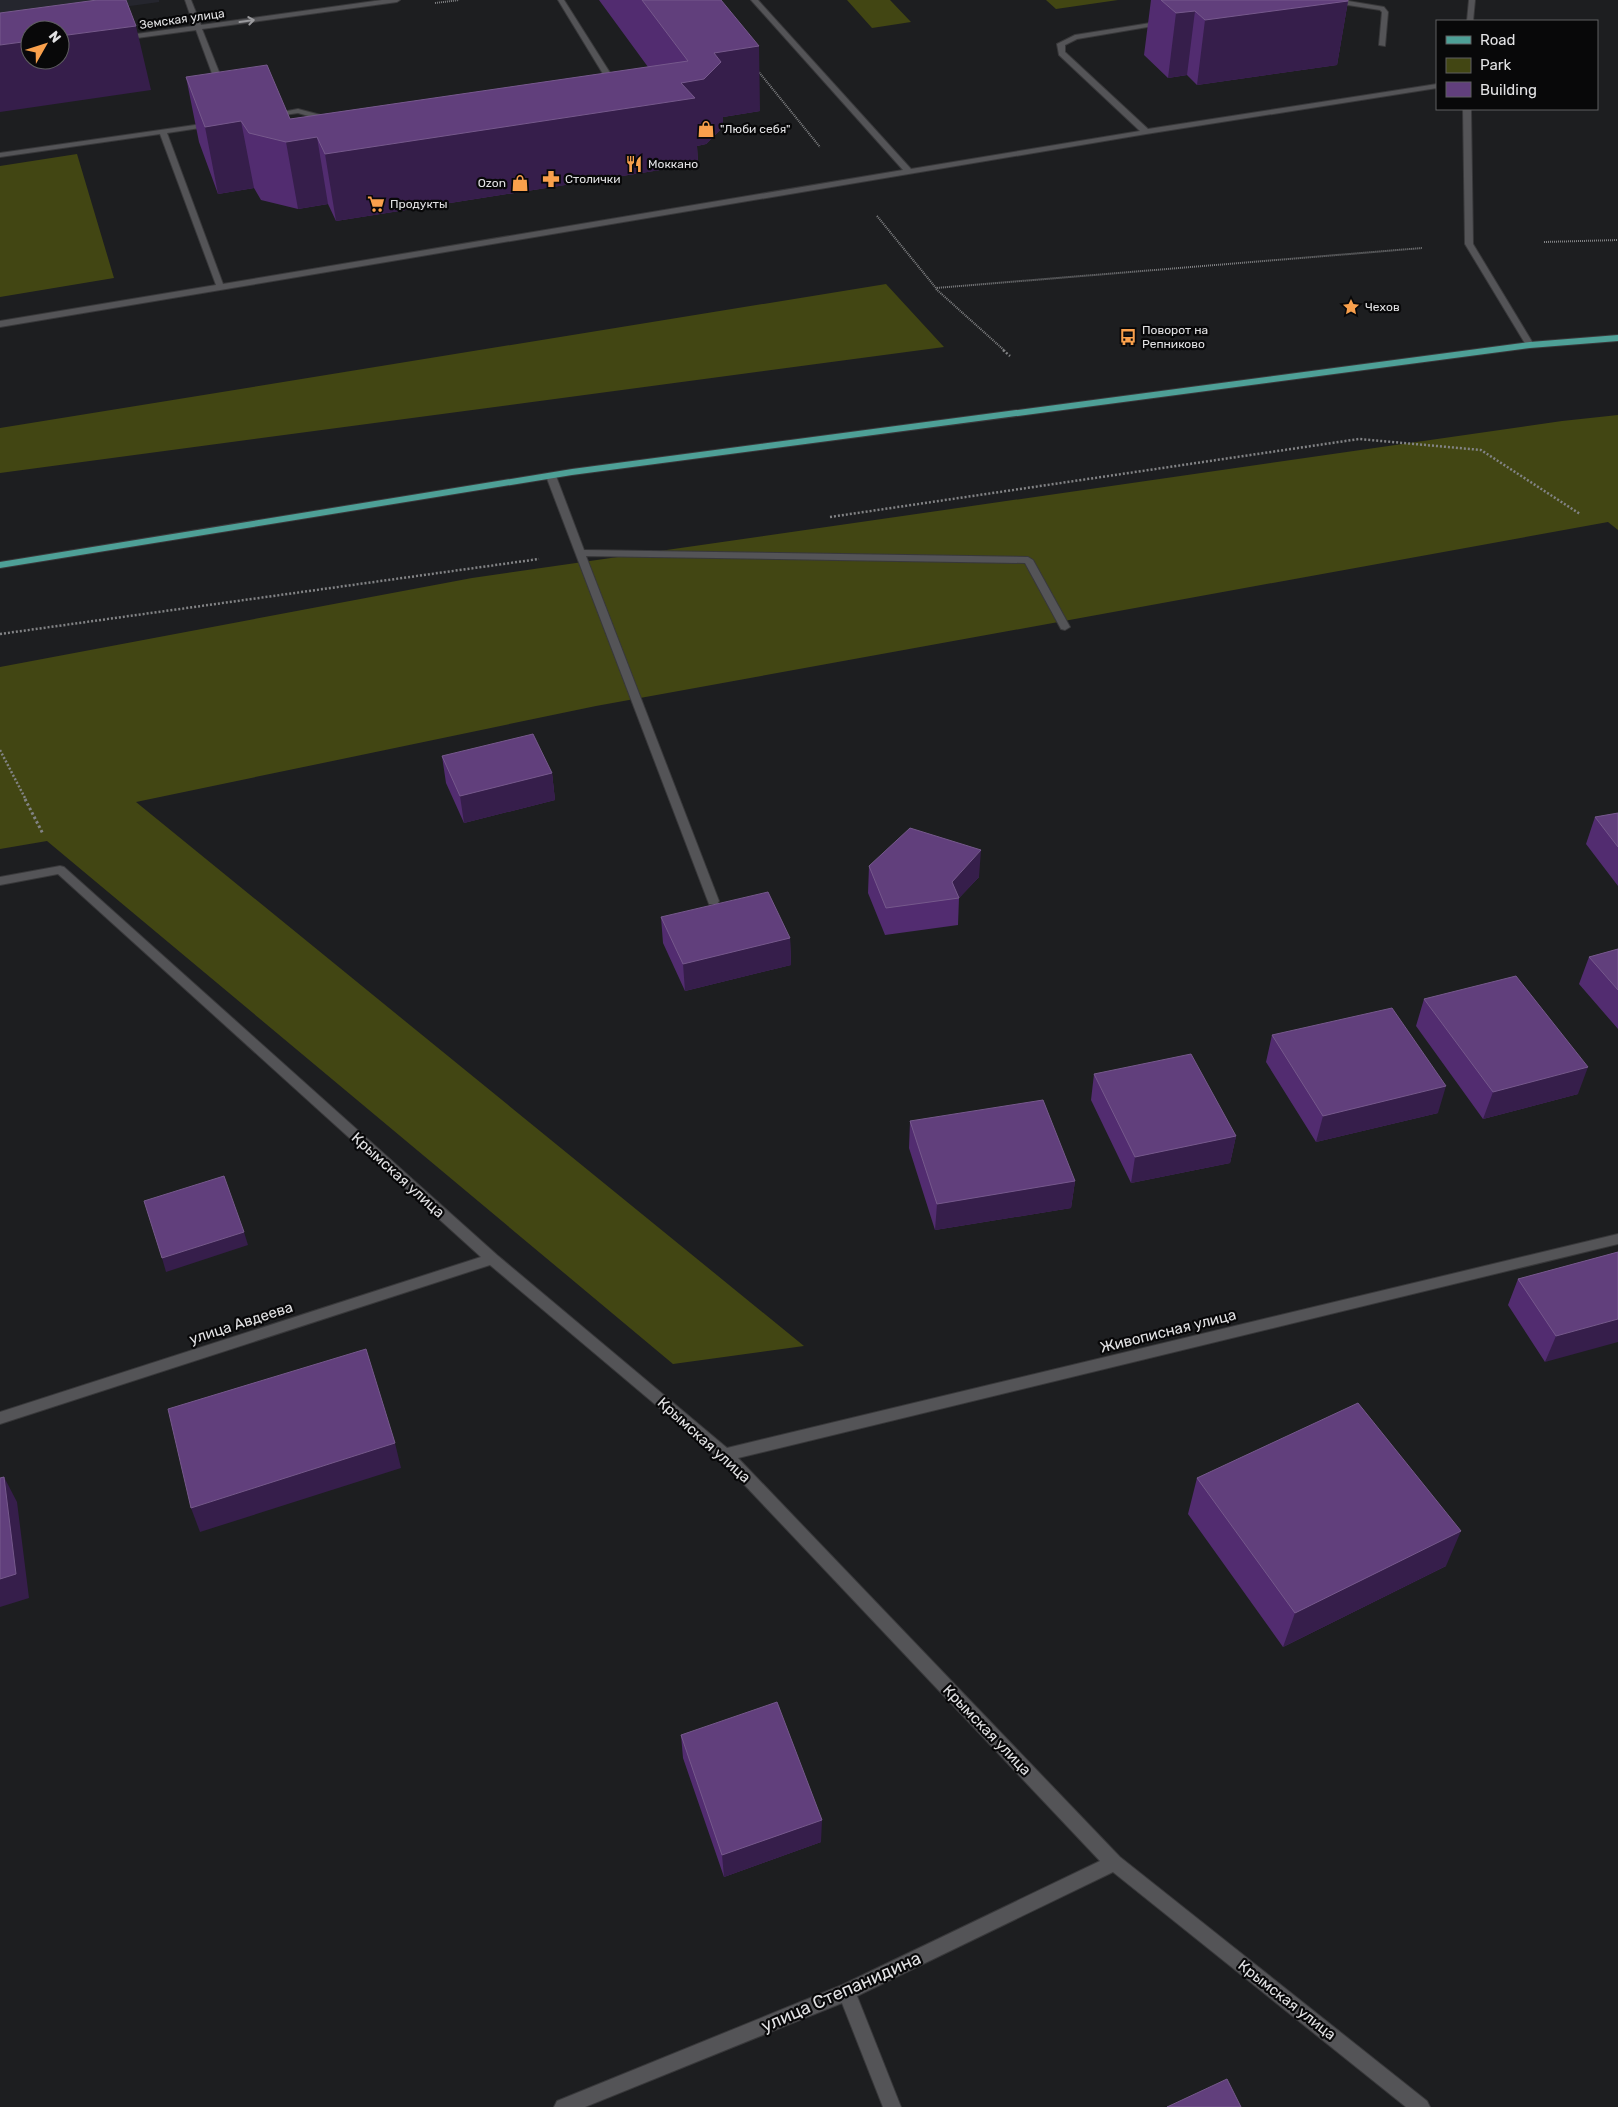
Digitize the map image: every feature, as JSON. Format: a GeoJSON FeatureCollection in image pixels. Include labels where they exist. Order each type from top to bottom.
{"type":"FeatureCollection","features":[{"type":"Feature","properties":{"kind":"main road"},"geometry":{"type":"LineString","coordinates":[[0,565],[551,476],[1530,345],[1618,338]]}},
{"type":"Feature","properties":{"kind":"street"},"geometry":{"type":"LineString","coordinates":[[188,0],[224,94]]}},
{"type":"Feature","properties":{"kind":"street","name":"Земская улица"},"geometry":{"type":"LineString","coordinates":[[110,40],[397,0]]}},
{"type":"Feature","properties":{"kind":"street"},"geometry":{"type":"LineString","coordinates":[[561,0],[618,92]]}},
{"type":"Feature","properties":{"kind":"street"},"geometry":{"type":"LineString","coordinates":[[754,0],[908,171]]}},
{"type":"Feature","properties":{"kind":"street"},"geometry":{"type":"LineString","coordinates":[[1470,20],[1472,0]]}},
{"type":"Feature","properties":{"kind":"street"},"geometry":{"type":"LineString","coordinates":[[1328,4],[1348,3],[1382,8],[1386,12],[1383,45]]}},
{"type":"Feature","properties":{"kind":"street"},"geometry":{"type":"LineString","coordinates":[[1146,132],[1062,54],[1061,44],[1075,37],[1173,21]]}},
{"type":"Feature","properties":{"kind":"street"},"geometry":{"type":"LineString","coordinates":[[0,324],[908,171],[1436,86]]}},
{"type":"Feature","properties":{"kind":"street"},"geometry":{"type":"LineString","coordinates":[[1467,110],[1469,244],[1530,345]]}},
{"type":"Feature","properties":{"kind":"street"},"geometry":{"type":"LineString","coordinates":[[261,117],[298,112],[336,122]]}},
{"type":"Feature","properties":{"kind":"street"},"geometry":{"type":"LineString","coordinates":[[0,155],[225,122]]}},
{"type":"Feature","properties":{"kind":"street"},"geometry":{"type":"LineString","coordinates":[[163,132],[220,286]]}},
{"type":"Feature","properties":{"kind":"street"},"geometry":{"type":"LineString","coordinates":[[551,476],[714,900]]}},
{"type":"Feature","properties":{"kind":"street"},"geometry":{"type":"LineString","coordinates":[[580,553],[1028,560],[1064,627]]}},
{"type":"Feature","properties":{"kind":"street"},"geometry":{"type":"LineString","coordinates":[[0,881],[60,870]]}},
{"type":"Feature","properties":{"kind":"street","name":"Крымская улица"},"geometry":{"type":"LineString","coordinates":[[60,870],[492,1259],[725,1455],[1114,1863],[1421,2107]]}},
{"type":"Feature","properties":{"kind":"street","name":"Живописная улица"},"geometry":{"type":"LineString","coordinates":[[725,1455],[1618,1239]]}},
{"type":"Feature","properties":{"kind":"street","name":"улица Авдеева"},"geometry":{"type":"LineString","coordinates":[[0,1418],[492,1259]]}},
{"type":"Feature","properties":{"kind":"street","name":"улица Степанидина"},"geometry":{"type":"LineString","coordinates":[[563,2107],[848,1992],[1114,1863]]}},
{"type":"Feature","properties":{"kind":"street"},"geometry":{"type":"LineString","coordinates":[[848,1992],[892,2107]]}},
{"type":"Feature","properties":{"kind":"path"},"geometry":{"type":"LineString","coordinates":[[756,67],[822,150]]}},
{"type":"Feature","properties":{"kind":"path"},"geometry":{"type":"LineString","coordinates":[[849,181],[936,288],[1010,356]]}},
{"type":"Feature","properties":{"kind":"path"},"geometry":{"type":"LineString","coordinates":[[1544,242],[1618,240]]}},
{"type":"Feature","properties":{"kind":"path"},"geometry":{"type":"LineString","coordinates":[[936,288],[1422,248]]}},
{"type":"Feature","properties":{"kind":"path"},"geometry":{"type":"LineString","coordinates":[[827,517],[1359,439],[1481,450],[1580,514]]}},
{"type":"Feature","properties":{"kind":"path"},"geometry":{"type":"LineString","coordinates":[[0,634],[580,553]]}},
{"type":"Feature","properties":{"kind":"path"},"geometry":{"type":"LineString","coordinates":[[0,750],[60,870]]}},
{"type":"Feature","properties":{"kind":"shaded area"},"geometry":{"type":"Polygon","coordinates":[[[0,0],[159,0],[159,2],[0,24],[0,0]]]}},
{"type":"Feature","properties":{"kind":"green space"},"geometry":{"type":"Polygon","coordinates":[[[847,0],[890,0],[911,22],[872,28],[847,0]]]}},
{"type":"Feature","properties":{"kind":"green space"},"geometry":{"type":"Polygon","coordinates":[[[1046,0],[1118,0],[1056,9],[1046,0]]]}},
{"type":"Feature","properties":{"kind":"green space"},"geometry":{"type":"Polygon","coordinates":[[[77,154],[114,278],[0,297],[0,166],[77,154]]]}},
{"type":"Feature","properties":{"kind":"green space"},"geometry":{"type":"Polygon","coordinates":[[[886,284],[944,347],[0,473],[0,428],[886,284]]]}},
{"type":"Feature","properties":{"kind":"green space"},"geometry":{"type":"Polygon","coordinates":[[[1618,415],[1618,530],[1608,522],[596,706],[136,802],[804,1346],[673,1364],[47,841],[0,849],[0,667],[472,578],[1562,421],[1618,415]]]}},
{"type":"Feature","properties":{"kind":"building"},"geometry":{"type":"Polygon","coordinates":[[[97,0],[126,0],[136,26],[70,35],[70,20],[20,20],[20,42],[0,45],[0,13],[97,0]]]}},
{"type":"Feature","properties":{"kind":"building"},"geometry":{"type":"Polygon","coordinates":[[[642,0],[721,0],[759,46],[714,53],[721,62],[704,79],[681,83],[695,98],[325,154],[317,137],[286,142],[249,133],[241,121],[205,127],[186,77],[267,65],[290,119],[688,61],[642,0]]]}},
{"type":"Feature","properties":{"kind":"building"},"geometry":{"type":"Polygon","coordinates":[[[1161,0],[1348,1],[1205,20],[1195,11],[1176,13],[1161,0]]]}},
{"type":"Feature","properties":{"kind":"building"},"geometry":{"type":"Polygon","coordinates":[[[533,734],[552,773],[460,796],[442,756],[533,734]]]}},
{"type":"Feature","properties":{"kind":"building"},"geometry":{"type":"Polygon","coordinates":[[[1618,813],[1618,847],[1595,817],[1618,813]]]}},
{"type":"Feature","properties":{"kind":"building"},"geometry":{"type":"Polygon","coordinates":[[[910,828],[981,850],[952,882],[959,898],[886,908],[869,866],[910,828]]]}},
{"type":"Feature","properties":{"kind":"building"},"geometry":{"type":"Polygon","coordinates":[[[768,892],[790,938],[683,964],[661,917],[768,892]]]}},
{"type":"Feature","properties":{"kind":"building"},"geometry":{"type":"Polygon","coordinates":[[[1618,949],[1618,990],[1589,957],[1618,949]]]}},
{"type":"Feature","properties":{"kind":"building"},"geometry":{"type":"Polygon","coordinates":[[[1516,976],[1588,1067],[1493,1092],[1424,999],[1516,976]]]}},
{"type":"Feature","properties":{"kind":"building"},"geometry":{"type":"Polygon","coordinates":[[[1392,1008],[1446,1086],[1323,1116],[1272,1035],[1392,1008]]]}},
{"type":"Feature","properties":{"kind":"building"},"geometry":{"type":"Polygon","coordinates":[[[1191,1054],[1236,1136],[1135,1157],[1094,1074],[1191,1054]]]}},
{"type":"Feature","properties":{"kind":"building"},"geometry":{"type":"Polygon","coordinates":[[[1043,1100],[1075,1181],[937,1204],[910,1121],[1043,1100]]]}},
{"type":"Feature","properties":{"kind":"building"},"geometry":{"type":"Polygon","coordinates":[[[224,1176],[244,1232],[162,1258],[144,1201],[224,1176]]]}},
{"type":"Feature","properties":{"kind":"building"},"geometry":{"type":"Polygon","coordinates":[[[1618,1252],[1618,1319],[1556,1336],[1518,1279],[1618,1252]]]}},
{"type":"Feature","properties":{"kind":"building"},"geometry":{"type":"Polygon","coordinates":[[[366,1349],[395,1443],[191,1508],[168,1409],[366,1349]]]}},
{"type":"Feature","properties":{"kind":"building"},"geometry":{"type":"Polygon","coordinates":[[[1358,1403],[1461,1531],[1295,1613],[1197,1478],[1358,1403]]]}},
{"type":"Feature","properties":{"kind":"building"},"geometry":{"type":"Polygon","coordinates":[[[4,1477],[16,1574],[0,1579],[0,1478],[4,1477]]]}},
{"type":"Feature","properties":{"kind":"building"},"geometry":{"type":"Polygon","coordinates":[[[777,1702],[822,1820],[722,1855],[681,1735],[777,1702]]]}},
{"type":"Feature","properties":{"kind":"building"},"geometry":{"type":"Polygon","coordinates":[[[1227,2079],[1241,2107],[1167,2107],[1227,2079]]]}},
{"type":"Feature","properties":{"kind":"place","name":"\"Люби себя\""},"geometry":{"type":"Point","coordinates":[706,129]}},
{"type":"Feature","properties":{"kind":"place","name":"Моккано"},"geometry":{"type":"Point","coordinates":[634,164]}},
{"type":"Feature","properties":{"kind":"place","name":"Столички"},"geometry":{"type":"Point","coordinates":[551,179]}},
{"type":"Feature","properties":{"kind":"place","name":"Ozon"},"geometry":{"type":"Point","coordinates":[520,183]}},
{"type":"Feature","properties":{"kind":"place","name":"Продукты"},"geometry":{"type":"Point","coordinates":[376,204]}},
{"type":"Feature","properties":{"kind":"place","name":"Чехов"},"geometry":{"type":"Point","coordinates":[1351,307]}},
{"type":"Feature","properties":{"kind":"place","name":"Поворот на Репниково"},"geometry":{"type":"Point","coordinates":[1128,337]}}]}
